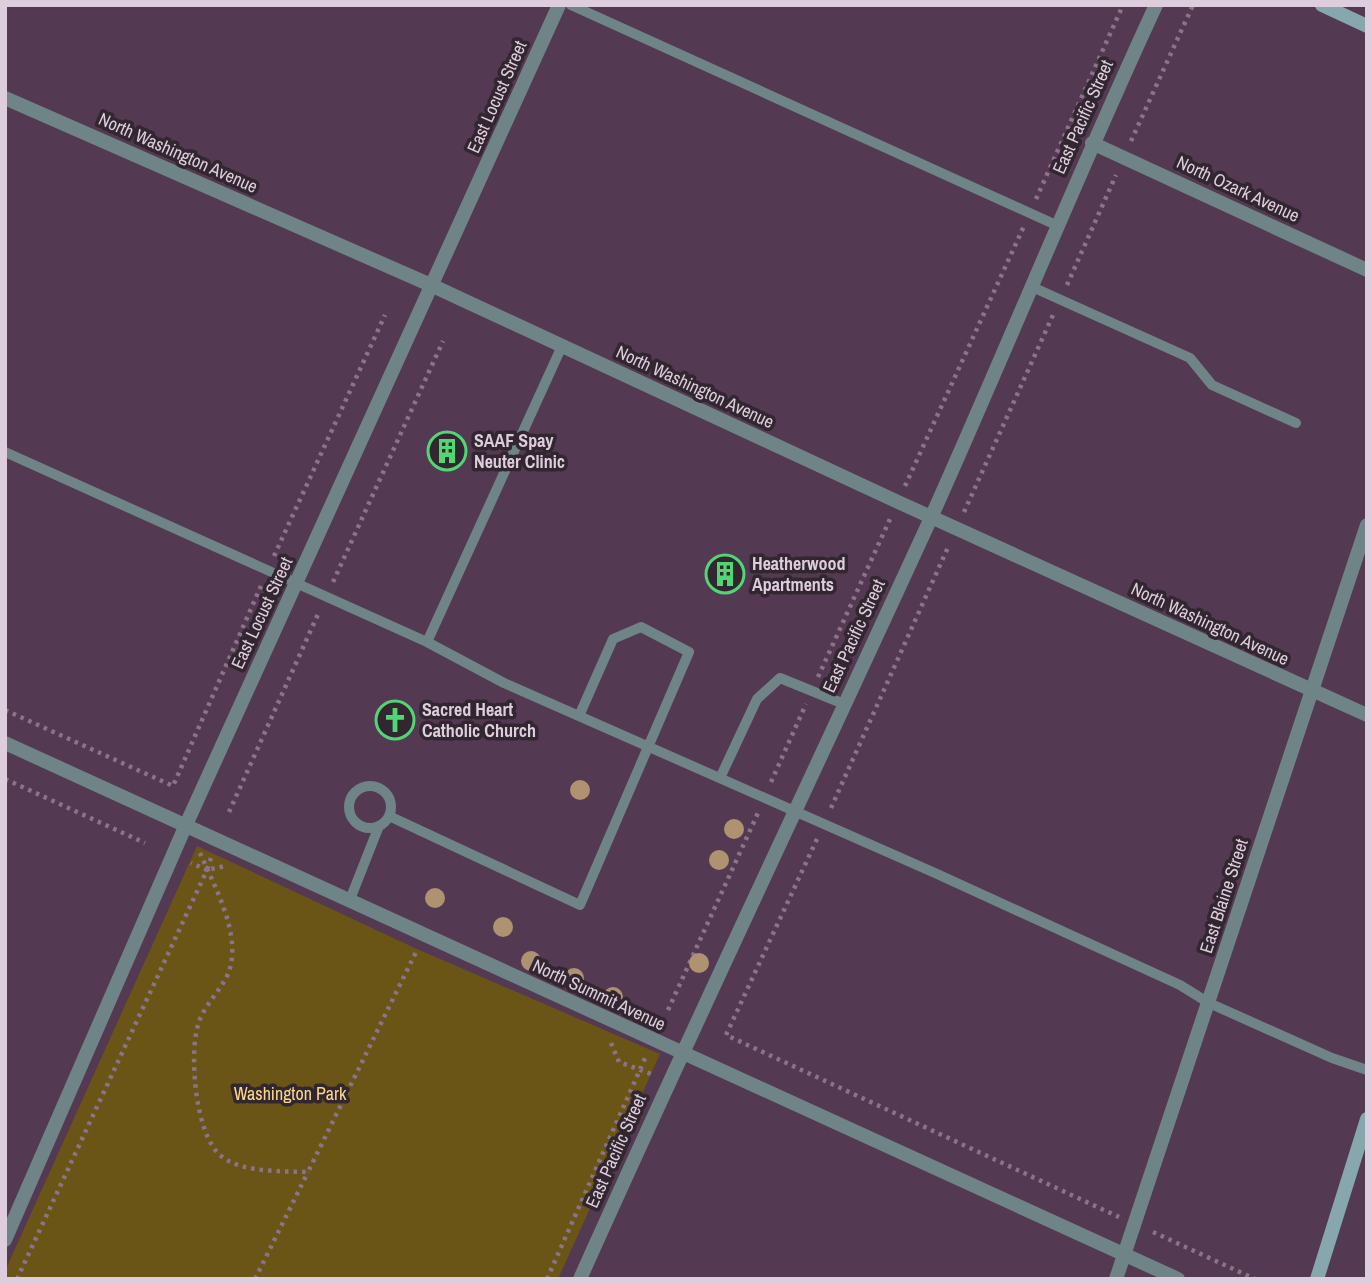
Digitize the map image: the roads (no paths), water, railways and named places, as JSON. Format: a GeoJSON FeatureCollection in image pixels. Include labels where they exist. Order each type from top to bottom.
{"type":"FeatureCollection","features":[{"type":"Feature","properties":{"kind":"street","name":"East Locust Street"},"geometry":{"type":"LineString","coordinates":[[5,1240],[185,827],[559,5]]}},
{"type":"Feature","properties":{"kind":"street","name":"East Pacific Street"},"geometry":{"type":"LineString","coordinates":[[580,1279],[681,1053],[931,517],[1092,143],[1156,5]]}},
{"type":"Feature","properties":{"kind":"street"},"geometry":{"type":"LineString","coordinates":[[1322,5],[1367,26]]}},
{"type":"Feature","properties":{"kind":"street","name":"North Washington Avenue"},"geometry":{"type":"LineString","coordinates":[[5,98],[433,286],[1367,715]]}},
{"type":"Feature","properties":{"kind":"street","name":"North Ozark Avenue"},"geometry":{"type":"LineString","coordinates":[[1092,143],[1367,270]]}},
{"type":"Feature","properties":{"kind":"street","name":"East Blaine Street"},"geometry":{"type":"LineString","coordinates":[[1116,1279],[1367,525]]}},
{"type":"Feature","properties":{"kind":"street","name":"North Summit Avenue"},"geometry":{"type":"LineString","coordinates":[[5,743],[1178,1279]]}},
{"type":"Feature","properties":{"kind":"street"},"geometry":{"type":"LineString","coordinates":[[1317,1279],[1367,1119]]}},
{"type":"Feature","properties":{"kind":"lane"},"geometry":{"type":"LineString","coordinates":[[571,5],[1056,225]]}},
{"type":"Feature","properties":{"kind":"lane"},"geometry":{"type":"LineString","coordinates":[[1030,286],[1190,358],[1212,385],[1296,423]]}},
{"type":"Feature","properties":{"kind":"lane"},"geometry":{"type":"LineString","coordinates":[[427,642],[562,346]]}},
{"type":"Feature","properties":{"kind":"lane"},"geometry":{"type":"LineString","coordinates":[[5,452],[427,642],[504,683],[935,873],[1180,985],[1209,1003],[1332,1058],[1367,1070]]}},
{"type":"Feature","properties":{"kind":"lane"},"geometry":{"type":"LineString","coordinates":[[389,816],[580,905],[689,652],[641,627],[613,639],[579,716]]}},
{"type":"Feature","properties":{"kind":"lane"},"geometry":{"type":"LineString","coordinates":[[720,778],[757,699],[780,678],[844,704]]}},
{"type":"Feature","properties":{"kind":"lane"},"geometry":{"type":"LineString","coordinates":[[349,902],[379,826],[389,816],[391,803],[385,791],[373,786],[359,789],[351,799],[350,813],[365,827],[379,826]]}},
{"type":"Feature","properties":{"kind":"place","name":"SAAF Spay Neuter Clinic"},"geometry":{"type":"Point","coordinates":[447,451]}},
{"type":"Feature","properties":{"kind":"place","name":"Heatherwood Apartments"},"geometry":{"type":"Point","coordinates":[725,574]}},
{"type":"Feature","properties":{"kind":"place","name":"Sacred Heart Catholic Church"},"geometry":{"type":"Point","coordinates":[395,720]}},
{"type":"Feature","properties":{"kind":"park label","name":"Washington Park"},"geometry":{"type":"Point","coordinates":[290,1094]}}]}
